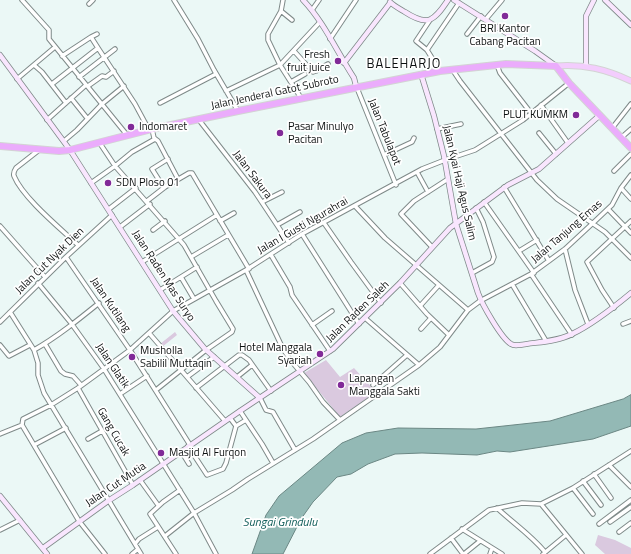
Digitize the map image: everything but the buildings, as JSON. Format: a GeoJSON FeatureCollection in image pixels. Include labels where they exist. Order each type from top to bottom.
{"type":"FeatureCollection","features":[{"type":"Feature","properties":{"kind":"highway","name":"Jalan Jenderal Gatot Subroto"},"geometry":{"type":"LineString","coordinates":[[0,146],[39,150],[70,150],[99,142],[124,132],[199,120],[356,86],[421,74],[452,69],[497,65],[556,66]]}},
{"type":"Feature","properties":{"kind":"highway"},"geometry":{"type":"LineString","coordinates":[[556,66],[569,82],[613,127],[631,148]]}},
{"type":"Feature","properties":{"kind":"main road"},"geometry":{"type":"LineString","coordinates":[[556,66],[586,66],[611,72],[631,81]]}},
{"type":"Feature","properties":{"kind":"street"},"geometry":{"type":"LineString","coordinates":[[22,0],[50,30],[48,38],[124,132]]}},
{"type":"Feature","properties":{"kind":"street"},"geometry":{"type":"LineString","coordinates":[[89,4],[93,0]]}},
{"type":"Feature","properties":{"kind":"street"},"geometry":{"type":"LineString","coordinates":[[174,0],[198,39],[216,74],[238,111]]}},
{"type":"Feature","properties":{"kind":"street"},"geometry":{"type":"LineString","coordinates":[[284,0],[281,11],[268,36],[280,65],[301,98]]}},
{"type":"Feature","properties":{"kind":"street"},"geometry":{"type":"LineString","coordinates":[[303,0],[312,10],[330,38],[354,78],[356,86]]}},
{"type":"Feature","properties":{"kind":"street"},"geometry":{"type":"LineString","coordinates":[[312,10],[319,0]]}},
{"type":"Feature","properties":{"kind":"street"},"geometry":{"type":"LineString","coordinates":[[330,38],[356,0]]}},
{"type":"Feature","properties":{"kind":"street"},"geometry":{"type":"LineString","coordinates":[[440,71],[427,50],[416,41],[430,20],[439,14],[448,0]]}},
{"type":"Feature","properties":{"kind":"street"},"geometry":{"type":"LineString","coordinates":[[454,0],[486,19],[556,66]]}},
{"type":"Feature","properties":{"kind":"street"},"geometry":{"type":"LineString","coordinates":[[486,19],[502,0]]}},
{"type":"Feature","properties":{"kind":"street"},"geometry":{"type":"LineString","coordinates":[[586,66],[586,16],[594,0]]}},
{"type":"Feature","properties":{"kind":"street"},"geometry":{"type":"LineString","coordinates":[[605,0],[630,23]]}},
{"type":"Feature","properties":{"kind":"street"},"geometry":{"type":"LineString","coordinates":[[344,63],[390,1],[418,20],[430,20]]}},
{"type":"Feature","properties":{"kind":"street"},"geometry":{"type":"LineString","coordinates":[[427,50],[459,3]]}},
{"type":"Feature","properties":{"kind":"street"},"geometry":{"type":"LineString","coordinates":[[281,11],[292,20]]}},
{"type":"Feature","properties":{"kind":"street"},"geometry":{"type":"LineString","coordinates":[[468,34],[481,16]]}},
{"type":"Feature","properties":{"kind":"street"},"geometry":{"type":"LineString","coordinates":[[226,91],[280,65],[320,22]]}},
{"type":"Feature","properties":{"kind":"street"},"geometry":{"type":"LineString","coordinates":[[62,56],[97,34]]}},
{"type":"Feature","properties":{"kind":"street"},"geometry":{"type":"LineString","coordinates":[[91,37],[124,86],[155,139],[158,141],[178,179]]}},
{"type":"Feature","properties":{"kind":"street"},"geometry":{"type":"LineString","coordinates":[[17,79],[55,47]]}},
{"type":"Feature","properties":{"kind":"street"},"geometry":{"type":"LineString","coordinates":[[52,84],[98,48]]}},
{"type":"Feature","properties":{"kind":"street"},"geometry":{"type":"LineString","coordinates":[[79,77],[115,49]]}},
{"type":"Feature","properties":{"kind":"street"},"geometry":{"type":"LineString","coordinates":[[294,51],[313,72],[328,64]]}},
{"type":"Feature","properties":{"kind":"street","name":"Jalan Raden Mas Suryo"},"geometry":{"type":"LineString","coordinates":[[0,56],[64,141],[113,215],[173,311],[206,350],[260,398]]}},
{"type":"Feature","properties":{"kind":"street"},"geometry":{"type":"LineString","coordinates":[[34,65],[42,72],[66,102]]}},
{"type":"Feature","properties":{"kind":"street"},"geometry":{"type":"LineString","coordinates":[[497,65],[500,73],[531,114]]}},
{"type":"Feature","properties":{"kind":"street"},"geometry":{"type":"LineString","coordinates":[[452,69],[537,180],[557,199],[593,223],[631,258]]}},
{"type":"Feature","properties":{"kind":"street"},"geometry":{"type":"LineString","coordinates":[[47,120],[66,102],[87,86],[100,77],[106,77],[114,71]]}},
{"type":"Feature","properties":{"kind":"street"},"geometry":{"type":"LineString","coordinates":[[160,103],[216,74]]}},
{"type":"Feature","properties":{"kind":"street"},"geometry":{"type":"LineString","coordinates":[[291,82],[305,74]]}},
{"type":"Feature","properties":{"kind":"street","name":"Jalan Kyai Haji Agus Salim"},"geometry":{"type":"LineString","coordinates":[[421,74],[445,160],[456,224],[480,301],[496,326],[510,343],[513,345],[520,345],[572,335],[614,308],[631,293]]}},
{"type":"Feature","properties":{"kind":"street","name":"Jalan I Gusti Ngurahrai"},"geometry":{"type":"LineString","coordinates":[[22,425],[23,419],[51,405],[80,387],[130,350],[173,311],[211,291],[271,255],[302,234],[396,185],[417,172],[445,160],[475,150],[531,114],[569,82]]}},
{"type":"Feature","properties":{"kind":"street"},"geometry":{"type":"LineString","coordinates":[[64,141],[102,104],[124,86]]}},
{"type":"Feature","properties":{"kind":"street","name":"Jalan Tabulapot"},"geometry":{"type":"LineString","coordinates":[[356,86],[396,185]]}},
{"type":"Feature","properties":{"kind":"street"},"geometry":{"type":"LineString","coordinates":[[72,98],[87,118]]}},
{"type":"Feature","properties":{"kind":"street"},"geometry":{"type":"LineString","coordinates":[[613,127],[631,104]]}},
{"type":"Feature","properties":{"kind":"street"},"geometry":{"type":"LineString","coordinates":[[541,105],[568,143]]}},
{"type":"Feature","properties":{"kind":"street","name":"Jalan Raden Saleh"},"geometry":{"type":"LineString","coordinates":[[260,398],[330,351],[381,303],[450,228],[504,188],[539,169],[600,115]]}},
{"type":"Feature","properties":{"kind":"street","name":"Jalan Sakura"},"geometry":{"type":"LineString","coordinates":[[199,120],[262,202],[289,243]]}},
{"type":"Feature","properties":{"kind":"street"},"geometry":{"type":"LineString","coordinates":[[437,129],[461,124]]}},
{"type":"Feature","properties":{"kind":"street"},"geometry":{"type":"LineString","coordinates":[[622,137],[631,129]]}},
{"type":"Feature","properties":{"kind":"street"},"geometry":{"type":"LineString","coordinates":[[538,133],[556,154]]}},
{"type":"Feature","properties":{"kind":"street"},"geometry":{"type":"LineString","coordinates":[[384,155],[412,142],[414,138]]}},
{"type":"Feature","properties":{"kind":"street"},"geometry":{"type":"LineString","coordinates":[[91,183],[132,152],[155,139]]}},
{"type":"Feature","properties":{"kind":"street"},"geometry":{"type":"LineString","coordinates":[[99,142],[115,166],[179,238],[233,329],[232,332],[206,350],[156,390]]}},
{"type":"Feature","properties":{"kind":"street"},"geometry":{"type":"LineString","coordinates":[[39,150],[14,170],[14,176],[27,195],[78,246]]}},
{"type":"Feature","properties":{"kind":"street"},"geometry":{"type":"LineString","coordinates":[[614,170],[631,154]]}},
{"type":"Feature","properties":{"kind":"street"},"geometry":{"type":"LineString","coordinates":[[164,188],[152,170],[168,160]]}},
{"type":"Feature","properties":{"kind":"street"},"geometry":{"type":"LineString","coordinates":[[417,172],[428,192]]}},
{"type":"Feature","properties":{"kind":"street"},"geometry":{"type":"LineString","coordinates":[[120,227],[164,188],[189,173],[193,174],[247,269],[283,348],[323,402],[340,420]]}},
{"type":"Feature","properties":{"kind":"street","name":"Jalan Tanjung Emas"},"geometry":{"type":"LineString","coordinates":[[165,536],[194,513],[296,450],[418,365],[440,346],[468,310],[480,301],[532,274],[565,249],[612,205],[621,188],[631,175]]}},
{"type":"Feature","properties":{"kind":"street"},"geometry":{"type":"LineString","coordinates":[[432,247],[401,214],[414,201],[448,179]]}},
{"type":"Feature","properties":{"kind":"street"},"geometry":{"type":"LineString","coordinates":[[109,209],[136,188]]}},
{"type":"Feature","properties":{"kind":"street"},"geometry":{"type":"LineString","coordinates":[[504,188],[549,261]]}},
{"type":"Feature","properties":{"kind":"street"},"geometry":{"type":"LineString","coordinates":[[621,188],[631,199]]}},
{"type":"Feature","properties":{"kind":"street"},"geometry":{"type":"LineString","coordinates":[[262,202],[282,192]]}},
{"type":"Feature","properties":{"kind":"street"},"geometry":{"type":"LineString","coordinates":[[484,202],[519,252],[572,335]]}},
{"type":"Feature","properties":{"kind":"street"},"geometry":{"type":"LineString","coordinates":[[355,206],[385,238],[468,310]]}},
{"type":"Feature","properties":{"kind":"street"},"geometry":{"type":"LineString","coordinates":[[472,273],[492,262],[494,257],[483,222],[476,208]]}},
{"type":"Feature","properties":{"kind":"street"},"geometry":{"type":"LineString","coordinates":[[608,209],[631,233]]}},
{"type":"Feature","properties":{"kind":"street"},"geometry":{"type":"LineString","coordinates":[[277,225],[300,212]]}},
{"type":"Feature","properties":{"kind":"street"},"geometry":{"type":"LineString","coordinates":[[220,221],[234,213]]}},
{"type":"Feature","properties":{"kind":"street","name":"Jalan Cut Nyak Dien"},"geometry":{"type":"LineString","coordinates":[[0,322],[38,283],[113,215]]}},
{"type":"Feature","properties":{"kind":"street"},"geometry":{"type":"LineString","coordinates":[[142,262],[216,215]]}},
{"type":"Feature","properties":{"kind":"street"},"geometry":{"type":"LineString","coordinates":[[153,230],[164,221]]}},
{"type":"Feature","properties":{"kind":"street"},"geometry":{"type":"LineString","coordinates":[[614,308],[587,263],[588,260],[631,221]]}},
{"type":"Feature","properties":{"kind":"street"},"geometry":{"type":"LineString","coordinates":[[324,223],[350,262],[381,303]]}},
{"type":"Feature","properties":{"kind":"street"},"geometry":{"type":"LineString","coordinates":[[0,226],[45,277]]}},
{"type":"Feature","properties":{"kind":"street"},"geometry":{"type":"LineString","coordinates":[[302,234],[359,324]]}},
{"type":"Feature","properties":{"kind":"street"},"geometry":{"type":"LineString","coordinates":[[191,257],[228,235]]}},
{"type":"Feature","properties":{"kind":"street"},"geometry":{"type":"LineString","coordinates":[[519,252],[537,240]]}},
{"type":"Feature","properties":{"kind":"street"},"geometry":{"type":"LineString","coordinates":[[565,249],[575,290],[588,324]]}},
{"type":"Feature","properties":{"kind":"street"},"geometry":{"type":"LineString","coordinates":[[271,255],[290,287],[292,295],[330,351]]}},
{"type":"Feature","properties":{"kind":"street","name":"Jalan Kutilang"},"geometry":{"type":"LineString","coordinates":[[66,257],[99,303],[147,376],[207,476],[223,469],[236,426]]}},
{"type":"Feature","properties":{"kind":"street"},"geometry":{"type":"LineString","coordinates":[[160,290],[197,267]]}},
{"type":"Feature","properties":{"kind":"street"},"geometry":{"type":"LineString","coordinates":[[181,277],[194,299]]}},
{"type":"Feature","properties":{"kind":"street","name":"Jalan Glatik"},"geometry":{"type":"LineString","coordinates":[[38,283],[73,324],[104,369],[194,513],[216,554]]}},
{"type":"Feature","properties":{"kind":"street"},"geometry":{"type":"LineString","coordinates":[[400,283],[431,318],[449,335]]}},
{"type":"Feature","properties":{"kind":"street"},"geometry":{"type":"LineString","coordinates":[[512,284],[546,341]]}},
{"type":"Feature","properties":{"kind":"street"},"geometry":{"type":"LineString","coordinates":[[420,306],[439,285]]}},
{"type":"Feature","properties":{"kind":"street"},"geometry":{"type":"LineString","coordinates":[[34,350],[46,344],[99,303]]}},
{"type":"Feature","properties":{"kind":"street"},"geometry":{"type":"LineString","coordinates":[[312,325],[332,311]]}},
{"type":"Feature","properties":{"kind":"street"},"geometry":{"type":"LineString","coordinates":[[10,312],[34,350],[38,363],[38,374],[41,385],[51,405],[141,554]]}},
{"type":"Feature","properties":{"kind":"street"},"geometry":{"type":"LineString","coordinates":[[366,318],[418,365]]}},
{"type":"Feature","properties":{"kind":"street"},"geometry":{"type":"LineString","coordinates":[[421,329],[431,318]]}},
{"type":"Feature","properties":{"kind":"street"},"geometry":{"type":"LineString","coordinates":[[623,324],[631,321]]}},
{"type":"Feature","properties":{"kind":"street"},"geometry":{"type":"LineString","coordinates":[[149,333],[225,421]]}},
{"type":"Feature","properties":{"kind":"street"},"geometry":{"type":"LineString","coordinates":[[46,344],[60,371],[73,376],[80,387]]}},
{"type":"Feature","properties":{"kind":"street"},"geometry":{"type":"LineString","coordinates":[[0,345],[2,352],[10,356],[30,345]]}},
{"type":"Feature","properties":{"kind":"street"},"geometry":{"type":"LineString","coordinates":[[196,388],[238,355],[242,355],[252,365],[271,391]]}},
{"type":"Feature","properties":{"kind":"street"},"geometry":{"type":"LineString","coordinates":[[373,384],[407,355]]}},
{"type":"Feature","properties":{"kind":"street"},"geometry":{"type":"LineString","coordinates":[[186,377],[214,357]]}},
{"type":"Feature","properties":{"kind":"street"},"geometry":{"type":"LineString","coordinates":[[237,378],[252,365]]}},
{"type":"Feature","properties":{"kind":"street"},"geometry":{"type":"LineString","coordinates":[[120,394],[147,376]]}},
{"type":"Feature","properties":{"kind":"street","name":"Gang Cucak"},"geometry":{"type":"LineString","coordinates":[[80,387],[102,431],[133,485]]}},
{"type":"Feature","properties":{"kind":"street"},"geometry":{"type":"LineString","coordinates":[[260,398],[266,410],[273,412],[296,450]]}},
{"type":"Feature","properties":{"kind":"street","name":"Jalan Cut Mutia"},"geometry":{"type":"LineString","coordinates":[[43,548],[79,521],[260,398]]}},
{"type":"Feature","properties":{"kind":"street"},"geometry":{"type":"LineString","coordinates":[[240,411],[273,463]]}},
{"type":"Feature","properties":{"kind":"street"},"geometry":{"type":"LineString","coordinates":[[230,418],[236,426],[246,420]]}},
{"type":"Feature","properties":{"kind":"street"},"geometry":{"type":"LineString","coordinates":[[0,434],[22,425],[79,521],[105,554]]}},
{"type":"Feature","properties":{"kind":"street"},"geometry":{"type":"LineString","coordinates":[[34,445],[66,428]]}},
{"type":"Feature","properties":{"kind":"street"},"geometry":{"type":"LineString","coordinates":[[88,439],[102,431]]}},
{"type":"Feature","properties":{"kind":"street"},"geometry":{"type":"LineString","coordinates":[[181,451],[189,464]]}},
{"type":"Feature","properties":{"kind":"street"},"geometry":{"type":"LineString","coordinates":[[430,554],[489,510],[522,503],[541,504],[573,488],[631,451]]}},
{"type":"Feature","properties":{"kind":"street"},"geometry":{"type":"LineString","coordinates":[[609,465],[631,487]]}},
{"type":"Feature","properties":{"kind":"street"},"geometry":{"type":"LineString","coordinates":[[594,474],[611,498]]}},
{"type":"Feature","properties":{"kind":"street"},"geometry":{"type":"LineString","coordinates":[[140,480],[158,505]]}},
{"type":"Feature","properties":{"kind":"street"},"geometry":{"type":"LineString","coordinates":[[583,481],[601,505]]}},
{"type":"Feature","properties":{"kind":"street"},"geometry":{"type":"LineString","coordinates":[[573,488],[593,514]]}},
{"type":"Feature","properties":{"kind":"street"},"geometry":{"type":"LineString","coordinates":[[176,554],[150,514],[158,505],[180,490]]}},
{"type":"Feature","properties":{"kind":"street"},"geometry":{"type":"LineString","coordinates":[[0,496],[47,554]]}},
{"type":"Feature","properties":{"kind":"street"},"geometry":{"type":"LineString","coordinates":[[599,524],[631,500]]}},
{"type":"Feature","properties":{"kind":"street"},"geometry":{"type":"LineString","coordinates":[[541,504],[582,554]]}},
{"type":"Feature","properties":{"kind":"street"},"geometry":{"type":"LineString","coordinates":[[610,522],[631,507]]}},
{"type":"Feature","properties":{"kind":"street"},"geometry":{"type":"LineString","coordinates":[[497,508],[513,523],[534,539],[544,553],[566,535]]}},
{"type":"Feature","properties":{"kind":"street"},"geometry":{"type":"LineString","coordinates":[[0,530],[20,520]]}},
{"type":"Feature","properties":{"kind":"street"},"geometry":{"type":"LineString","coordinates":[[619,532],[631,523]]}},
{"type":"Feature","properties":{"kind":"street"},"geometry":{"type":"LineString","coordinates":[[135,544],[139,539],[158,527]]}},
{"type":"Feature","properties":{"kind":"street"},"geometry":{"type":"LineString","coordinates":[[462,529],[502,554]]}},
{"type":"Feature","properties":{"kind":"street"},"geometry":{"type":"LineString","coordinates":[[451,538],[464,554],[480,541]]}},
{"type":"Feature","properties":{"kind":"street"},"geometry":{"type":"LineString","coordinates":[[490,554],[492,548]]}},
{"type":"Feature","properties":{"kind":"street"},"geometry":{"type":"LineString","coordinates":[[132,554],[138,549]]}},
{"type":"Feature","properties":{"kind":"street"},"geometry":{"type":"LineString","coordinates":[[436,550],[439,554]]}},
{"type":"Feature","properties":{"kind":"shaded area"},"geometry":{"type":"Polygon","coordinates":[[[175,332],[177,335],[162,347],[160,344],[175,332]]]}},
{"type":"Feature","properties":{"kind":"shaded area","name":"Lapangan Manggala Sakti"},"geometry":{"type":"Polygon","coordinates":[[[326,360],[340,377],[354,368],[376,392],[340,417],[304,373],[326,360]]]}},
{"type":"Feature","properties":{"kind":"shaded area"},"geometry":{"type":"Polygon","coordinates":[[[598,535],[615,540],[631,548],[631,554],[605,554],[595,545],[598,535]]]}},
{"type":"Feature","properties":{"kind":"water","name":"Sungai Grindulu"},"geometry":{"type":"Polygon","coordinates":[[[631,395],[631,426],[593,439],[510,452],[497,451],[477,455],[422,453],[395,454],[368,464],[351,474],[337,477],[313,502],[301,519],[283,554],[252,554],[266,515],[279,496],[342,443],[366,433],[398,428],[476,429],[550,421],[623,399],[631,395]]]}},
{"type":"Feature","properties":{"kind":"place","name":"BRI Kantor Cabang Pacitan"},"geometry":{"type":"Point","coordinates":[505,16]}},
{"type":"Feature","properties":{"kind":"place","name":"Fresh fruit juice"},"geometry":{"type":"Point","coordinates":[338,61]}},
{"type":"Feature","properties":{"kind":"place","name":"PLUT KUMKM"},"geometry":{"type":"Point","coordinates":[576,115]}},
{"type":"Feature","properties":{"kind":"place","name":"Indomaret"},"geometry":{"type":"Point","coordinates":[131,127]}},
{"type":"Feature","properties":{"kind":"place","name":"Pasar Minulyo Pacitan"},"geometry":{"type":"Point","coordinates":[280,133]}},
{"type":"Feature","properties":{"kind":"place","name":"SDN Ploso 01"},"geometry":{"type":"Point","coordinates":[108,183]}},
{"type":"Feature","properties":{"kind":"place","name":"Hotel Manggala Syariah"},"geometry":{"type":"Point","coordinates":[320,354]}},
{"type":"Feature","properties":{"kind":"place","name":"Musholla Sabilil Muttaqin"},"geometry":{"type":"Point","coordinates":[132,357]}},
{"type":"Feature","properties":{"kind":"place","name":"Lapangan Manggala Sakti"},"geometry":{"type":"Point","coordinates":[341,385]}},
{"type":"Feature","properties":{"kind":"place","name":"Masjid Al Furqon"},"geometry":{"type":"Point","coordinates":[161,453]}},
{"type":"Feature","properties":{"kind":"district","name":"BALEHARJO"},"geometry":{"type":"Point","coordinates":[404,65]}}]}
